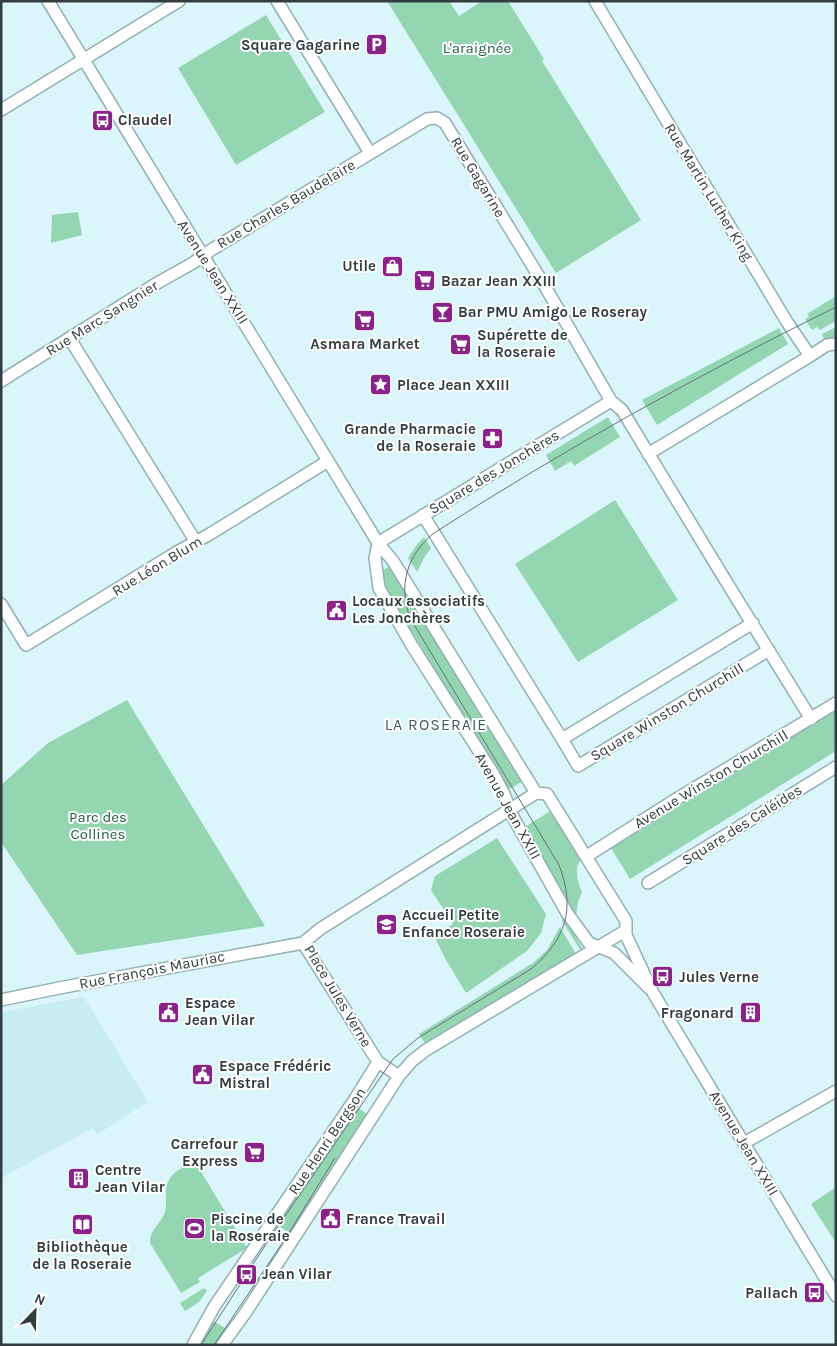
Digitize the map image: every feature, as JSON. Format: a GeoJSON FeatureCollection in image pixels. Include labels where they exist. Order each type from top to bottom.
{"type":"FeatureCollection","features":[{"type":"Feature","properties":{"kind":"street","name":"Avenue Jean XXIII"},"geometry":{"type":"LineString","coordinates":[[48,1],[378,543],[393,561],[536,793],[547,794],[587,856],[626,921],[625,931],[652,990],[836,1296]]}},
{"type":"Feature","properties":{"kind":"street"},"geometry":{"type":"LineString","coordinates":[[1,110],[179,1]]}},
{"type":"Feature","properties":{"kind":"street"},"geometry":{"type":"LineString","coordinates":[[277,1],[370,153]]}},
{"type":"Feature","properties":{"kind":"street","name":"Rue Martin Luther King"},"geometry":{"type":"LineString","coordinates":[[595,1],[787,322],[810,356]]}},
{"type":"Feature","properties":{"kind":"street","name":"Rue Gagarine"},"geometry":{"type":"LineString","coordinates":[[370,153],[427,119],[437,118],[445,123],[546,288],[611,401],[622,410],[648,454]]}},
{"type":"Feature","properties":{"kind":"street","name":"Rue Charles Baudelaire"},"geometry":{"type":"LineString","coordinates":[[203,256],[370,153]]}},
{"type":"Feature","properties":{"kind":"street","name":"Rue Marc Sangnier"},"geometry":{"type":"LineString","coordinates":[[1,381],[203,256]]}},
{"type":"Feature","properties":{"kind":"street"},"geometry":{"type":"LineString","coordinates":[[70,339],[196,542]]}},
{"type":"Feature","properties":{"kind":"street"},"geometry":{"type":"LineString","coordinates":[[811,718],[648,454],[827,345],[836,344]]}},
{"type":"Feature","properties":{"kind":"street","name":"Square des Jonchères"},"geometry":{"type":"LineString","coordinates":[[378,543],[611,401]]}},
{"type":"Feature","properties":{"kind":"street","name":"Rue Léon Blum"},"geometry":{"type":"LineString","coordinates":[[1,604],[26,645],[328,461]]}},
{"type":"Feature","properties":{"kind":"street"},"geometry":{"type":"LineString","coordinates":[[423,515],[562,739]]}},
{"type":"Feature","properties":{"kind":"street","name":"Avenue Jean XXIII"},"geometry":{"type":"LineString","coordinates":[[378,543],[375,558],[379,588],[411,644],[494,775],[506,796],[509,810],[567,913],[589,943],[614,954],[652,990]]}},
{"type":"Feature","properties":{"kind":"street","name":"Square Winston Churchill"},"geometry":{"type":"LineString","coordinates":[[753,623],[562,739],[578,766],[769,650]]}},
{"type":"Feature","properties":{"kind":"street","name":"Avenue Winston Churchill"},"geometry":{"type":"LineString","coordinates":[[587,856],[678,798],[836,703]]}},
{"type":"Feature","properties":{"kind":"street","name":"Square des Caléides"},"geometry":{"type":"LineString","coordinates":[[648,883],[836,767]]}},
{"type":"Feature","properties":{"kind":"street","name":"Place Jules Verne"},"geometry":{"type":"LineString","coordinates":[[399,1076],[378,1062],[302,943],[320,929],[536,793]]}},
{"type":"Feature","properties":{"kind":"street"},"geometry":{"type":"LineString","coordinates":[[399,1076],[419,1055],[625,931]]}},
{"type":"Feature","properties":{"kind":"street","name":"Rue François Mauriac"},"geometry":{"type":"LineString","coordinates":[[1,1000],[302,943]]}},
{"type":"Feature","properties":{"kind":"street","name":"Rue Henri Bergson"},"geometry":{"type":"LineString","coordinates":[[193,1345],[214,1307],[378,1062]]}},
{"type":"Feature","properties":{"kind":"street","name":"Rue Henri Bergson"},"geometry":{"type":"LineString","coordinates":[[222,1345],[246,1312],[399,1076]]}},
{"type":"Feature","properties":{"kind":"street"},"geometry":{"type":"LineString","coordinates":[[744,1143],[836,1091]]}},
{"type":"Feature","properties":{"kind":"shaded area"},"geometry":{"type":"Polygon","coordinates":[[[84,997],[148,1102],[98,1134],[93,1128],[1,1178],[1,1012],[84,997]]]}},
{"type":"Feature","properties":{"kind":"green space","name":"L'araignée"},"geometry":{"type":"Polygon","coordinates":[[[387,1],[449,1],[459,16],[482,1],[508,1],[544,59],[542,61],[641,220],[556,273],[387,1]]]}},
{"type":"Feature","properties":{"kind":"green space"},"geometry":{"type":"Polygon","coordinates":[[[266,15],[325,112],[236,165],[178,68],[266,15]]]}},
{"type":"Feature","properties":{"kind":"green space"},"geometry":{"type":"Polygon","coordinates":[[[78,212],[82,235],[51,243],[52,215],[78,212]]]}},
{"type":"Feature","properties":{"kind":"green space"},"geometry":{"type":"Polygon","coordinates":[[[836,296],[836,321],[820,330],[817,327],[812,330],[805,319],[809,317],[807,314],[836,296]]]}},
{"type":"Feature","properties":{"kind":"green space"},"geometry":{"type":"Polygon","coordinates":[[[836,327],[836,338],[824,340],[822,334],[836,327]]]}},
{"type":"Feature","properties":{"kind":"green space"},"geometry":{"type":"Polygon","coordinates":[[[779,328],[788,344],[657,425],[642,400],[779,328]]]}},
{"type":"Feature","properties":{"kind":"green space"},"geometry":{"type":"Polygon","coordinates":[[[608,417],[620,437],[574,466],[571,461],[555,471],[546,455],[608,417]]]}},
{"type":"Feature","properties":{"kind":"green space"},"geometry":{"type":"Polygon","coordinates":[[[615,500],[678,600],[578,662],[515,564],[615,500]]]}},
{"type":"Feature","properties":{"kind":"green space"},"geometry":{"type":"Polygon","coordinates":[[[424,537],[431,548],[417,572],[408,558],[424,537]]]}},
{"type":"Feature","properties":{"kind":"green space"},"geometry":{"type":"Polygon","coordinates":[[[391,565],[478,708],[476,710],[480,711],[523,781],[508,790],[466,720],[466,716],[464,717],[387,591],[380,572],[391,565]]]}},
{"type":"Feature","properties":{"kind":"green space","name":"Parc des Collines"},"geometry":{"type":"Polygon","coordinates":[[[127,700],[265,926],[77,955],[1,842],[1,785],[48,743],[127,700]]]}},
{"type":"Feature","properties":{"kind":"green space"},"geometry":{"type":"Polygon","coordinates":[[[836,709],[836,751],[630,879],[611,848],[836,709]]]}},
{"type":"Feature","properties":{"kind":"green space"},"geometry":{"type":"Polygon","coordinates":[[[552,810],[582,859],[577,870],[582,892],[576,916],[523,828],[552,810]]]}},
{"type":"Feature","properties":{"kind":"green space"},"geometry":{"type":"Polygon","coordinates":[[[497,838],[546,914],[541,933],[527,951],[466,993],[434,936],[453,924],[431,890],[435,876],[497,838]]]}},
{"type":"Feature","properties":{"kind":"green space"},"geometry":{"type":"Polygon","coordinates":[[[563,916],[583,949],[581,951],[562,921],[563,916]]]}},
{"type":"Feature","properties":{"kind":"green space"},"geometry":{"type":"Polygon","coordinates":[[[560,927],[576,954],[426,1045],[419,1034],[533,963],[547,950],[560,927]]]}},
{"type":"Feature","properties":{"kind":"green space"},"geometry":{"type":"Polygon","coordinates":[[[355,1106],[369,1115],[292,1235],[276,1224],[355,1106]]]}},
{"type":"Feature","properties":{"kind":"green space","name":"Piscine de la Roseraie"},"geometry":{"type":"Polygon","coordinates":[[[194,1160],[247,1248],[198,1278],[200,1282],[181,1293],[150,1243],[150,1238],[165,1212],[166,1187],[169,1180],[177,1171],[194,1160]]]}},
{"type":"Feature","properties":{"kind":"green space"},"geometry":{"type":"Polygon","coordinates":[[[836,1187],[836,1243],[811,1204],[836,1187]]]}},
{"type":"Feature","properties":{"kind":"green space"},"geometry":{"type":"Polygon","coordinates":[[[204,1288],[207,1291],[199,1302],[185,1311],[180,1303],[204,1288]]]}},
{"type":"Feature","properties":{"kind":"green space"},"geometry":{"type":"Polygon","coordinates":[[[212,1320],[228,1330],[218,1345],[197,1345],[212,1320]]]}},
{"type":"Feature","properties":{"kind":"tram line"},"geometry":{"type":"LineString","coordinates":[[201,1345],[268,1241],[393,1059],[418,1038],[531,969],[553,946],[560,935],[564,922],[567,896],[559,865],[410,618],[406,606],[405,582],[407,571],[417,551],[434,533],[581,443],[733,359],[836,307]]}},
{"type":"Feature","properties":{"kind":"tram line"},"geometry":{"type":"LineString","coordinates":[[214,1345],[287,1236],[335,1158]]}},
{"type":"Feature","properties":{"kind":"place","name":"Square Gagarine"},"geometry":{"type":"Point","coordinates":[376,45]}},
{"type":"Feature","properties":{"kind":"place","name":"Claudel"},"geometry":{"type":"Point","coordinates":[102,120]}},
{"type":"Feature","properties":{"kind":"place","name":"Utile"},"geometry":{"type":"Point","coordinates":[392,266]}},
{"type":"Feature","properties":{"kind":"place","name":"Bazar Jean XXIII"},"geometry":{"type":"Point","coordinates":[425,281]}},
{"type":"Feature","properties":{"kind":"place","name":"Bar PMU Amigo Le Roseray"},"geometry":{"type":"Point","coordinates":[442,312]}},
{"type":"Feature","properties":{"kind":"place","name":"Asmara Market"},"geometry":{"type":"Point","coordinates":[365,321]}},
{"type":"Feature","properties":{"kind":"place","name":"Supérette de la Roseraie"},"geometry":{"type":"Point","coordinates":[461,344]}},
{"type":"Feature","properties":{"kind":"place","name":"Place Jean XXIII"},"geometry":{"type":"Point","coordinates":[381,385]}},
{"type":"Feature","properties":{"kind":"place","name":"Grande Pharmacie de la Roseraie"},"geometry":{"type":"Point","coordinates":[492,438]}},
{"type":"Feature","properties":{"kind":"place","name":"Locaux associatifs Les Jonchères"},"geometry":{"type":"Point","coordinates":[336,610]}},
{"type":"Feature","properties":{"kind":"place","name":"Accueil Petite Enfance Roseraie"},"geometry":{"type":"Point","coordinates":[386,924]}},
{"type":"Feature","properties":{"kind":"place","name":"Jules Verne"},"geometry":{"type":"Point","coordinates":[663,977]}},
{"type":"Feature","properties":{"kind":"place","name":"Espace Jean Vilar"},"geometry":{"type":"Point","coordinates":[169,1012]}},
{"type":"Feature","properties":{"kind":"place","name":"Fragonard"},"geometry":{"type":"Point","coordinates":[750,1013]}},
{"type":"Feature","properties":{"kind":"place","name":"Espace Frédéric Mistral"},"geometry":{"type":"Point","coordinates":[203,1075]}},
{"type":"Feature","properties":{"kind":"place","name":"Carrefour Express"},"geometry":{"type":"Point","coordinates":[254,1153]}},
{"type":"Feature","properties":{"kind":"place","name":"Centre Jean Vilar"},"geometry":{"type":"Point","coordinates":[79,1179]}},
{"type":"Feature","properties":{"kind":"place","name":"France Travail"},"geometry":{"type":"Point","coordinates":[330,1219]}},
{"type":"Feature","properties":{"kind":"place","name":"Bibliothèque de la Roseraie"},"geometry":{"type":"Point","coordinates":[82,1224]}},
{"type":"Feature","properties":{"kind":"place","name":"Piscine de la Roseraie"},"geometry":{"type":"Point","coordinates":[195,1228]}},
{"type":"Feature","properties":{"kind":"place","name":"Jean Vilar"},"geometry":{"type":"Point","coordinates":[246,1274]}},
{"type":"Feature","properties":{"kind":"place","name":"Pallach"},"geometry":{"type":"Point","coordinates":[814,1293]}},
{"type":"Feature","properties":{"kind":"district","name":"LA ROSERAIE"},"geometry":{"type":"Point","coordinates":[436,724]}}]}
